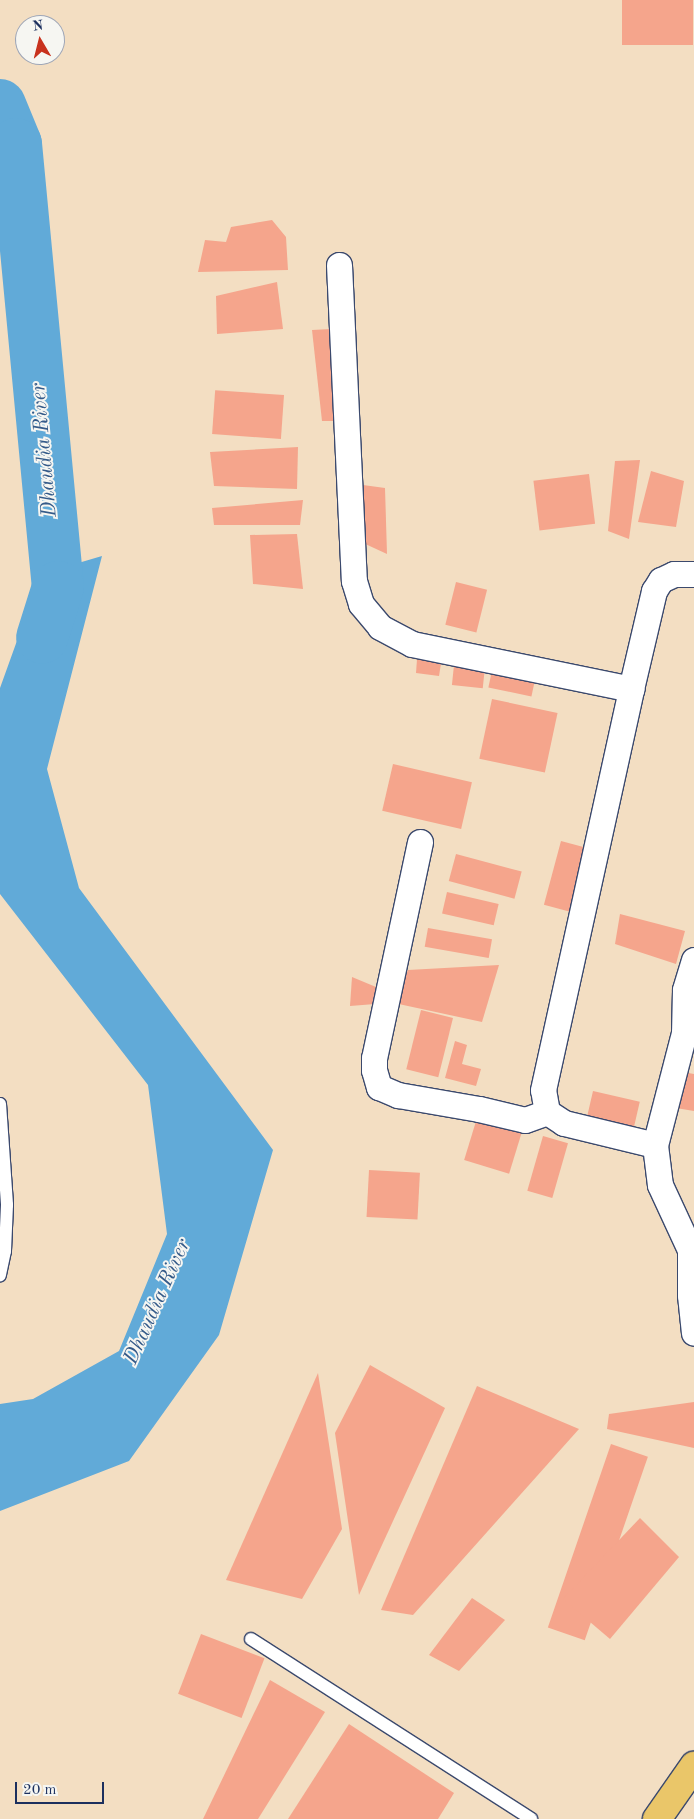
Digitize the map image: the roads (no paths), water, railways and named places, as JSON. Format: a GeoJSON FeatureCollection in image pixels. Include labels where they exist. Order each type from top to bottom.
{"type":"FeatureCollection","features":[{"type":"Feature","properties":{"kind":"highway"},"geometry":{"type":"LineString","coordinates":[[657,1819],[694,1766]]}},
{"type":"Feature","properties":{"kind":"street"},"geometry":{"type":"LineString","coordinates":[[339,265],[354,581],[361,604],[380,627],[412,644],[630,689]]}},
{"type":"Feature","properties":{"kind":"street"},"geometry":{"type":"LineString","coordinates":[[655,1145],[564,1124],[548,1112],[543,1090],[630,689],[654,591],[660,580],[674,574],[694,574]]}},
{"type":"Feature","properties":{"kind":"street"},"geometry":{"type":"LineString","coordinates":[[420,842],[374,1058],[374,1070],[379,1087],[398,1095],[479,1109],[525,1120],[548,1112]]}},
{"type":"Feature","properties":{"kind":"street"},"geometry":{"type":"LineString","coordinates":[[694,960],[684,990],[689,1034],[655,1145],[660,1185],[690,1250],[690,1295],[694,1333]]}},
{"type":"Feature","properties":{"kind":"lane"},"geometry":{"type":"LineString","coordinates":[[0,1104],[7,1205],[5,1251],[0,1275]]}},
{"type":"Feature","properties":{"kind":"lane"},"geometry":{"type":"LineString","coordinates":[[251,1639],[531,1819]]}},
{"type":"Feature","properties":{"kind":"water"},"geometry":{"type":"Polygon","coordinates":[[[102,556],[47,769],[79,888],[273,1150],[219,1335],[129,1461],[0,1511],[0,1404],[33,1399],[119,1351],[167,1234],[148,1085],[0,894],[0,688],[41,574],[102,556]]]}},
{"type":"Feature","properties":{"kind":"waterway","name":"Dhaudia River"},"geometry":{"type":"LineString","coordinates":[[0,105],[16,144],[58,587],[42,638]]}}]}
